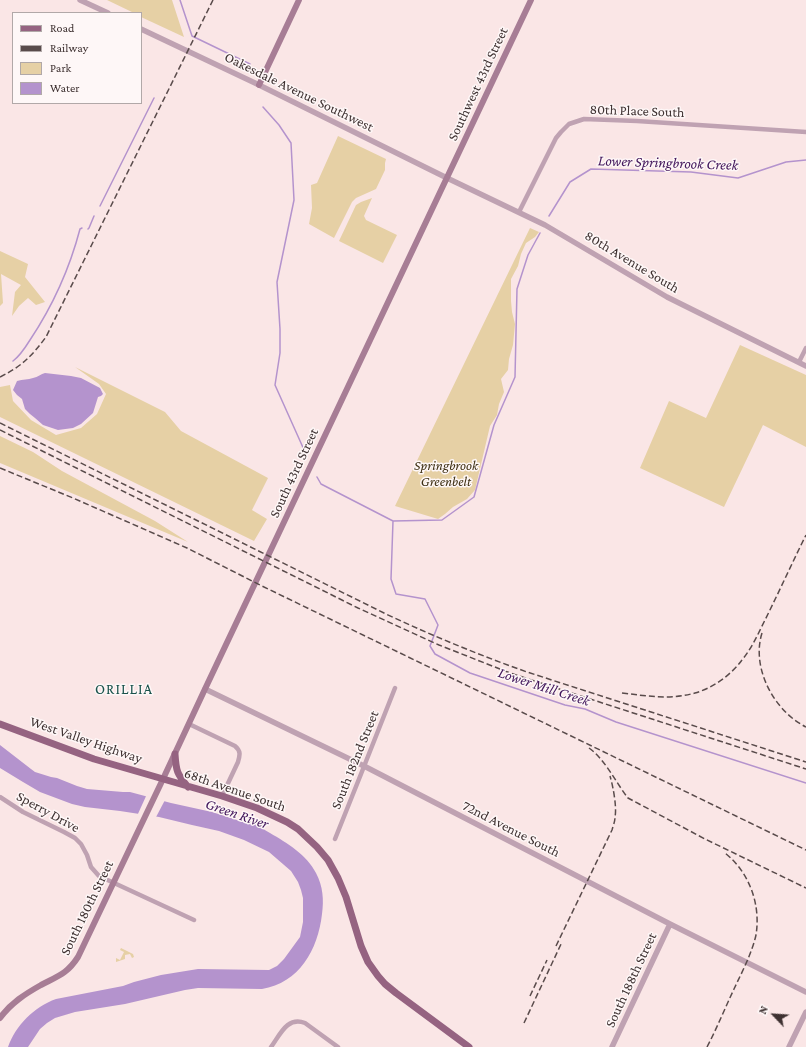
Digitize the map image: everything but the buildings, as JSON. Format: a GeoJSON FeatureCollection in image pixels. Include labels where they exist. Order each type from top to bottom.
{"type":"FeatureCollection","features":[{"type":"Feature","properties":{"kind":"main road"},"geometry":{"type":"LineString","coordinates":[[259,85],[299,0]]}},
{"type":"Feature","properties":{"kind":"main road","name":"Southwest 43rd Street"},"geometry":{"type":"LineString","coordinates":[[447,178],[531,0]]}},
{"type":"Feature","properties":{"kind":"main road","name":"South 43rd Street"},"geometry":{"type":"LineString","coordinates":[[163,779],[447,178]]}},
{"type":"Feature","properties":{"kind":"main road","name":"West Valley Highway"},"geometry":{"type":"LineString","coordinates":[[0,724],[94,759],[163,779]]}},
{"type":"Feature","properties":{"kind":"main road"},"geometry":{"type":"LineString","coordinates":[[175,754],[176,770],[188,787]]}},
{"type":"Feature","properties":{"kind":"main road","name":"68th Avenue South"},"geometry":{"type":"LineString","coordinates":[[163,779],[257,808],[287,822],[298,829],[328,860],[338,878],[346,896],[361,946],[368,962],[378,976],[396,993],[469,1047]]}},
{"type":"Feature","properties":{"kind":"main road","name":"South 180th Street"},"geometry":{"type":"LineString","coordinates":[[0,1018],[14,1002],[62,975],[70,969],[78,958],[163,779]]}},
{"type":"Feature","properties":{"kind":"street"},"geometry":{"type":"LineString","coordinates":[[80,0],[106,12]]}},
{"type":"Feature","properties":{"kind":"street","name":"Oakesdale Avenue Southwest"},"geometry":{"type":"LineString","coordinates":[[142,29],[259,85],[447,178]]}},
{"type":"Feature","properties":{"kind":"street","name":"80th Place South"},"geometry":{"type":"LineString","coordinates":[[519,212],[556,138],[569,124],[584,119],[806,132]]}},
{"type":"Feature","properties":{"kind":"street","name":"80th Avenue South"},"geometry":{"type":"LineString","coordinates":[[447,178],[545,225],[667,297],[806,366]]}},
{"type":"Feature","properties":{"kind":"street"},"geometry":{"type":"LineString","coordinates":[[799,362],[806,348]]}},
{"type":"Feature","properties":{"kind":"street","name":"South 182nd Street"},"geometry":{"type":"LineString","coordinates":[[334,839],[395,688]]}},
{"type":"Feature","properties":{"kind":"street","name":"72nd Avenue South"},"geometry":{"type":"LineString","coordinates":[[205,689],[364,766],[670,924],[806,992]]}},
{"type":"Feature","properties":{"kind":"street"},"geometry":{"type":"LineString","coordinates":[[189,724],[235,746],[240,751],[238,762],[222,796]]}},
{"type":"Feature","properties":{"kind":"street","name":"Sperry Drive"},"geometry":{"type":"LineString","coordinates":[[0,797],[24,812],[75,838],[81,844],[94,872],[99,876],[194,920]]}},
{"type":"Feature","properties":{"kind":"street","name":"South 188th Street"},"geometry":{"type":"LineString","coordinates":[[612,1047],[670,924]]}},
{"type":"Feature","properties":{"kind":"street"},"geometry":{"type":"LineString","coordinates":[[789,1047],[806,1012]]}},
{"type":"Feature","properties":{"kind":"street"},"geometry":{"type":"LineString","coordinates":[[271,1047],[286,1025],[294,1021],[304,1023],[338,1047]]}},
{"type":"Feature","properties":{"kind":"green space"},"geometry":{"type":"Polygon","coordinates":[[[107,0],[172,0],[184,37],[142,17],[142,12],[132,12],[107,0]]]}},
{"type":"Feature","properties":{"kind":"green space"},"geometry":{"type":"Polygon","coordinates":[[[338,136],[386,159],[385,170],[376,189],[356,198],[352,202],[334,238],[309,224],[312,208],[311,185],[317,183],[338,136]]]}},
{"type":"Feature","properties":{"kind":"green space"},"geometry":{"type":"Polygon","coordinates":[[[372,198],[364,216],[366,220],[397,235],[383,263],[339,241],[356,205],[372,198]]]}},
{"type":"Feature","properties":{"kind":"green space","name":"Springbrook Greenbelt"},"geometry":{"type":"Polygon","coordinates":[[[530,228],[539,232],[535,237],[526,243],[518,266],[511,279],[511,301],[515,324],[513,345],[508,370],[501,379],[504,392],[499,404],[497,415],[490,426],[475,490],[467,499],[453,507],[438,519],[395,506],[530,228]]]}},
{"type":"Feature","properties":{"kind":"green space"},"geometry":{"type":"Polygon","coordinates":[[[0,251],[28,264],[25,277],[45,302],[36,305],[28,298],[19,306],[12,316],[15,292],[21,285],[1,274],[3,303],[0,306],[0,251]]]}},
{"type":"Feature","properties":{"kind":"green space"},"geometry":{"type":"Polygon","coordinates":[[[740,345],[806,375],[806,447],[763,425],[724,507],[640,468],[669,401],[706,418],[740,345]]]}},
{"type":"Feature","properties":{"kind":"green space"},"geometry":{"type":"Polygon","coordinates":[[[75,367],[165,412],[181,431],[268,478],[252,510],[267,519],[254,541],[0,417],[0,387],[10,385],[13,401],[31,420],[56,435],[81,428],[97,414],[106,394],[99,384],[75,367]]]}},
{"type":"Feature","properties":{"kind":"green space"},"geometry":{"type":"Polygon","coordinates":[[[0,436],[33,452],[62,471],[155,521],[188,542],[0,463],[0,436]]]}},
{"type":"Feature","properties":{"kind":"green space"},"geometry":{"type":"Polygon","coordinates":[[[121,948],[133,954],[134,957],[132,958],[130,954],[125,955],[125,959],[116,962],[116,958],[120,960],[124,952],[120,950],[121,948]]]}},
{"type":"Feature","properties":{"kind":"water"},"geometry":{"type":"Polygon","coordinates":[[[45,373],[81,378],[100,388],[103,394],[98,397],[93,413],[81,424],[73,428],[58,430],[43,425],[25,409],[22,399],[13,390],[17,381],[31,379],[45,373]]]}},
{"type":"Feature","properties":{"kind":"water"},"geometry":{"type":"Polygon","coordinates":[[[0,745],[35,772],[87,789],[130,792],[258,825],[290,845],[302,855],[312,867],[320,883],[323,898],[320,927],[311,952],[304,963],[286,980],[275,986],[262,989],[198,988],[125,1004],[75,1012],[55,1018],[47,1023],[40,1029],[28,1047],[8,1047],[11,1039],[21,1024],[33,1012],[48,1002],[56,999],[123,986],[161,975],[198,969],[269,970],[277,966],[300,937],[303,922],[303,898],[298,882],[291,871],[269,852],[244,840],[219,831],[159,817],[85,807],[72,804],[40,792],[0,768],[0,745]]]}},
{"type":"Feature","properties":{"kind":"pier"},"geometry":{"type":"Polygon","coordinates":[[[147,794],[165,800],[155,819],[137,816],[147,794]]]}},
{"type":"Feature","properties":{"kind":"waterway","name":"Lower Springbrook Creek"},"geometry":{"type":"LineString","coordinates":[[180,0],[192,36],[250,64]]}},
{"type":"Feature","properties":{"kind":"waterway"},"geometry":{"type":"LineString","coordinates":[[100,206],[154,98]]}},
{"type":"Feature","properties":{"kind":"waterway","name":"Lower Springbrook Creek"},"geometry":{"type":"LineString","coordinates":[[263,107],[279,125],[291,143],[294,200],[277,282],[280,353],[275,385],[305,452]]}},
{"type":"Feature","properties":{"kind":"waterway","name":"Lower Springbrook Creek"},"geometry":{"type":"LineString","coordinates":[[549,216],[570,182],[591,169],[691,172],[738,178],[786,162],[806,160]]}},
{"type":"Feature","properties":{"kind":"waterway"},"geometry":{"type":"LineString","coordinates":[[88,229],[94,216]]}},
{"type":"Feature","properties":{"kind":"waterway"},"geometry":{"type":"LineString","coordinates":[[13,361],[26,346],[46,314],[66,272],[80,229],[82,228]]}},
{"type":"Feature","properties":{"kind":"waterway","name":"Lower Springbrook Creek"},"geometry":{"type":"LineString","coordinates":[[317,477],[321,484],[393,521],[442,520],[474,497],[494,425],[515,377],[517,289],[528,255],[540,233]]}},
{"type":"Feature","properties":{"kind":"waterway","name":"Lower Mill Creek"},"geometry":{"type":"LineString","coordinates":[[393,521],[391,579],[396,594],[425,599],[438,625],[430,646],[435,654],[470,673],[565,705],[585,709],[616,722],[806,783]]}},
{"type":"Feature","properties":{"kind":"railway"},"geometry":{"type":"LineString","coordinates":[[0,377],[26,360],[46,337],[213,0]]}},
{"type":"Feature","properties":{"kind":"railway"},"geometry":{"type":"LineString","coordinates":[[0,423],[386,614],[439,638],[527,672],[806,762]]}},
{"type":"Feature","properties":{"kind":"railway"},"geometry":{"type":"LineString","coordinates":[[0,430],[358,608],[439,645],[510,673],[806,769]]}},
{"type":"Feature","properties":{"kind":"railway"},"geometry":{"type":"LineString","coordinates":[[0,468],[187,548],[262,586],[806,850]]}},
{"type":"Feature","properties":{"kind":"railway"},"geometry":{"type":"LineString","coordinates":[[622,693],[659,697],[686,695],[702,691],[727,676],[738,666],[752,646],[806,535]]}},
{"type":"Feature","properties":{"kind":"railway"},"geometry":{"type":"LineString","coordinates":[[762,633],[759,646],[760,660],[768,687],[784,710],[794,720],[806,727]]}},
{"type":"Feature","properties":{"kind":"railway"},"geometry":{"type":"LineString","coordinates":[[589,748],[600,758],[628,798],[705,839],[806,888]]}},
{"type":"Feature","properties":{"kind":"railway"},"geometry":{"type":"LineString","coordinates":[[556,946],[615,821],[615,808],[610,776]]}},
{"type":"Feature","properties":{"kind":"railway"},"geometry":{"type":"LineString","coordinates":[[707,1047],[749,956],[756,935],[757,912],[755,900],[747,879],[741,869],[725,853]]}},
{"type":"Feature","properties":{"kind":"railway"},"geometry":{"type":"LineString","coordinates":[[524,1023],[562,942]]}},
{"type":"Feature","properties":{"kind":"railway"},"geometry":{"type":"LineString","coordinates":[[530,996],[547,960]]}},
{"type":"Feature","properties":{"kind":"district","name":"ORILLIA"},"geometry":{"type":"Point","coordinates":[124,689]}},
{"type":"Feature","properties":{"kind":"water label","name":"Green River"},"geometry":{"type":"Point","coordinates":[237,814]}}]}
